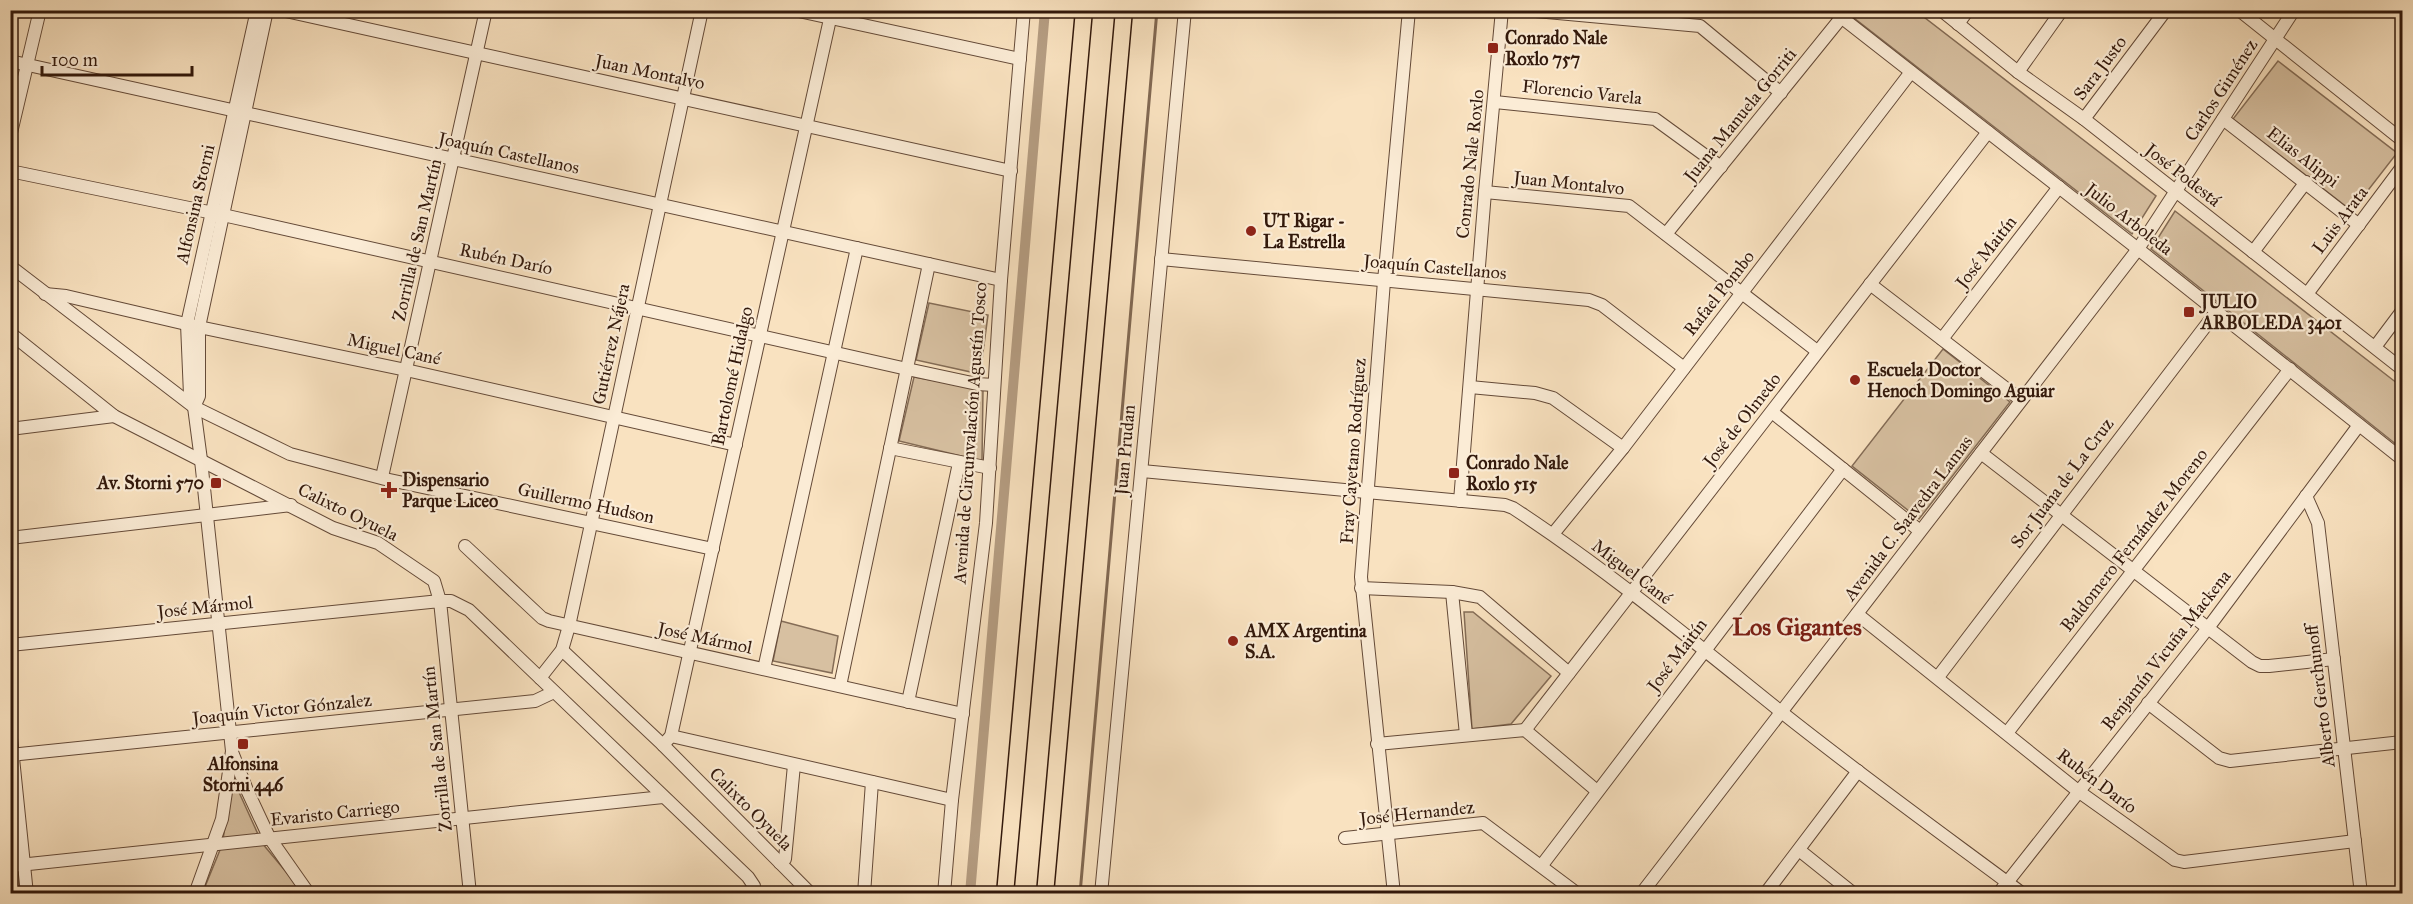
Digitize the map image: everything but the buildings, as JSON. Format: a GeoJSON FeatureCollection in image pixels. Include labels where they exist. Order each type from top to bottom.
{"type":"FeatureCollection","features":[{"type":"Feature","properties":{"kind":"highway"},"geometry":{"type":"LineString","coordinates":[[1005,894],[1084,10]]}},
{"type":"Feature","properties":{"kind":"highway"},"geometry":{"type":"LineString","coordinates":[[1045,894],[1124,10]]}},
{"type":"Feature","properties":{"kind":"street"},"geometry":{"type":"LineString","coordinates":[[10,137],[40,10]]}},
{"type":"Feature","properties":{"kind":"street","name":"Alfonsina Storni"},"geometry":{"type":"LineString","coordinates":[[195,894],[222,819],[232,751],[208,514],[194,407],[190,395],[193,326],[240,111],[257,10]]}},
{"type":"Feature","properties":{"kind":"street","name":"Alfonsina Storni"},"geometry":{"type":"LineString","coordinates":[[240,111],[267,10]]}},
{"type":"Feature","properties":{"kind":"street","name":"Juan Montalvo"},"geometry":{"type":"LineString","coordinates":[[280,10],[1011,171]]}},
{"type":"Feature","properties":{"kind":"street","name":"Zorrilla de San Martín"},"geometry":{"type":"LineString","coordinates":[[382,477],[486,10]]}},
{"type":"Feature","properties":{"kind":"street","name":"Gutiérrez Nájera"},"geometry":{"type":"LineString","coordinates":[[540,678],[562,650],[569,626],[702,10]]}},
{"type":"Feature","properties":{"kind":"street"},"geometry":{"type":"LineString","coordinates":[[794,10],[831,14],[1020,59]]}},
{"type":"Feature","properties":{"kind":"street","name":"Avenida de Circunvalación Agustín Tosco"},"geometry":{"type":"LineString","coordinates":[[944,894],[952,800],[986,523],[1001,280],[1024,10]]}},
{"type":"Feature","properties":{"kind":"street","name":"Juan Prudan"},"geometry":{"type":"LineString","coordinates":[[1101,894],[1185,10]]}},
{"type":"Feature","properties":{"kind":"street","name":"Fray Cayetano Rodríguez"},"geometry":{"type":"LineString","coordinates":[[1394,894],[1361,588],[1384,281],[1409,10]]}},
{"type":"Feature","properties":{"kind":"street","name":"Conrado Nale Roxlo"},"geometry":{"type":"LineString","coordinates":[[1460,501],[1502,10]]}},
{"type":"Feature","properties":{"kind":"street"},"geometry":{"type":"LineString","coordinates":[[1525,10],[1700,26],[1780,93]]}},
{"type":"Feature","properties":{"kind":"street","name":"José Podestá"},"geometry":{"type":"LineString","coordinates":[[1941,10],[2403,369]]}},
{"type":"Feature","properties":{"kind":"street"},"geometry":{"type":"LineString","coordinates":[[1958,24],[1968,10]]}},
{"type":"Feature","properties":{"kind":"street"},"geometry":{"type":"LineString","coordinates":[[2018,72],[2062,10]]}},
{"type":"Feature","properties":{"kind":"street","name":"Sara Justo"},"geometry":{"type":"LineString","coordinates":[[2084,119],[2166,10]]}},
{"type":"Feature","properties":{"kind":"street"},"geometry":{"type":"LineString","coordinates":[[2239,10],[2403,140]]}},
{"type":"Feature","properties":{"kind":"street","name":"Carlos Giménez"},"geometry":{"type":"LineString","coordinates":[[2138,249],[2294,10]]}},
{"type":"Feature","properties":{"kind":"street","name":"Bartolomé Hidalgo"},"geometry":{"type":"LineString","coordinates":[[667,741],[691,652],[831,14]]}},
{"type":"Feature","properties":{"kind":"street","name":"Juana Manuela Gorriti"},"geometry":{"type":"LineString","coordinates":[[1666,234],[1780,93],[1836,14]]}},
{"type":"Feature","properties":{"kind":"street","name":"Julio Arboleda"},"geometry":{"type":"LineString","coordinates":[[1836,14],[2403,459]]}},
{"type":"Feature","properties":{"kind":"street","name":"Joaquín Castellanos"},"geometry":{"type":"LineString","coordinates":[[10,61],[1001,280]]}},
{"type":"Feature","properties":{"kind":"street","name":"Rafael Pombo"},"geometry":{"type":"LineString","coordinates":[[1553,534],[1623,448],[1911,72]]}},
{"type":"Feature","properties":{"kind":"street","name":"Florencio Varela"},"geometry":{"type":"LineString","coordinates":[[1495,102],[1655,119],[1721,167]]}},
{"type":"Feature","properties":{"kind":"street","name":"Elias Alippi"},"geometry":{"type":"LineString","coordinates":[[2223,119],[2359,225]]}},
{"type":"Feature","properties":{"kind":"street","name":"José de Olmedo"},"geometry":{"type":"LineString","coordinates":[[1525,730],[1988,132]]}},
{"type":"Feature","properties":{"kind":"street","name":"Luis Arata"},"geometry":{"type":"LineString","coordinates":[[2307,294],[2403,167]]}},
{"type":"Feature","properties":{"kind":"street","name":"Rubén Darío"},"geometry":{"type":"LineString","coordinates":[[10,171],[431,261],[907,369],[977,384],[994,385]]}},
{"type":"Feature","properties":{"kind":"street"},"geometry":{"type":"LineString","coordinates":[[2253,252],[2306,182]]}},
{"type":"Feature","properties":{"kind":"street","name":"José Maitín"},"geometry":{"type":"LineString","coordinates":[[1942,339],[2059,187]]}},
{"type":"Feature","properties":{"kind":"street","name":"Juan Montalvo"},"geometry":{"type":"LineString","coordinates":[[1485,192],[1623,205],[1635,210],[1817,351]]}},
{"type":"Feature","properties":{"kind":"street"},"geometry":{"type":"LineString","coordinates":[[764,669],[857,248]]}},
{"type":"Feature","properties":{"kind":"street","name":"Avenida C. Saavedra Lamas"},"geometry":{"type":"LineString","coordinates":[[1641,894],[2138,249]]}},
{"type":"Feature","properties":{"kind":"street","name":"Joaquín Castellanos"},"geometry":{"type":"LineString","coordinates":[[1161,259],[1597,302],[1684,368]]}},
{"type":"Feature","properties":{"kind":"street"},"geometry":{"type":"LineString","coordinates":[[840,686],[929,264]]}},
{"type":"Feature","properties":{"kind":"street","name":"Calixto Oyuela"},"geometry":{"type":"LineString","coordinates":[[10,266],[194,407],[290,454],[382,477]]}},
{"type":"Feature","properties":{"kind":"street"},"geometry":{"type":"LineString","coordinates":[[1870,284],[2022,400]]}},
{"type":"Feature","properties":{"kind":"street","name":"Miguel Cané"},"geometry":{"type":"LineString","coordinates":[[44,294],[66,296],[193,326],[406,370],[736,445]]}},
{"type":"Feature","properties":{"kind":"street","name":"Sor Juana de La Cruz"},"geometry":{"type":"LineString","coordinates":[[1938,677],[2217,311]]}},
{"type":"Feature","properties":{"kind":"street"},"geometry":{"type":"LineString","coordinates":[[2375,347],[2403,311]]}},
{"type":"Feature","properties":{"kind":"street","name":"Calixto Oyuela"},"geometry":{"type":"LineString","coordinates":[[10,333],[114,416],[333,528],[378,543],[434,581],[440,601]]}},
{"type":"Feature","properties":{"kind":"street","name":"Baldomero Fernández Moreno"},"geometry":{"type":"LineString","coordinates":[[2007,733],[2290,369]]}},
{"type":"Feature","properties":{"kind":"street"},"geometry":{"type":"LineString","coordinates":[[1470,387],[1535,393],[1553,398],[1623,448]]}},
{"type":"Feature","properties":{"kind":"street"},"geometry":{"type":"LineString","coordinates":[[1772,412],[1920,531]]}},
{"type":"Feature","properties":{"kind":"street"},"geometry":{"type":"LineString","coordinates":[[10,429],[114,416]]}},
{"type":"Feature","properties":{"kind":"street","name":"Benjamín Vicuña Mackena"},"geometry":{"type":"LineString","coordinates":[[1998,894],[2208,628],[2359,425]]}},
{"type":"Feature","properties":{"kind":"street"},"geometry":{"type":"LineString","coordinates":[[890,448],[990,468]]}},
{"type":"Feature","properties":{"kind":"street"},"geometry":{"type":"LineString","coordinates":[[1981,453],[2260,666],[2334,659]]}},
{"type":"Feature","properties":{"kind":"street"},"geometry":{"type":"LineString","coordinates":[[909,702],[959,463]]}},
{"type":"Feature","properties":{"kind":"street","name":"José Maitín"},"geometry":{"type":"LineString","coordinates":[[1542,865],[1843,469]]}},
{"type":"Feature","properties":{"kind":"street","name":"Miguel Cané"},"geometry":{"type":"LineString","coordinates":[[1142,471],[1513,508],[1553,534],[1858,771],[2022,894]]}},
{"type":"Feature","properties":{"kind":"street","name":"Guillermo Hudson"},"geometry":{"type":"LineString","coordinates":[[382,477],[713,549]]}},
{"type":"Feature","properties":{"kind":"street","name":"Alberto Gerchunoff"},"geometry":{"type":"LineString","coordinates":[[2306,496],[2318,523],[2361,894]]}},
{"type":"Feature","properties":{"kind":"street"},"geometry":{"type":"LineString","coordinates":[[10,538],[291,505]]}},
{"type":"Feature","properties":{"kind":"street","name":"José Mármol"},"geometry":{"type":"LineString","coordinates":[[465,546],[542,618],[963,714]]}},
{"type":"Feature","properties":{"kind":"street"},"geometry":{"type":"LineString","coordinates":[[1361,588],[1452,592],[1470,594],[1486,600],[1569,673]]}},
{"type":"Feature","properties":{"kind":"street"},"geometry":{"type":"LineString","coordinates":[[1452,592],[1466,735]]}},
{"type":"Feature","properties":{"kind":"street"},"geometry":{"type":"LineString","coordinates":[[440,601],[452,601],[469,610],[748,877],[754,886],[754,894]]}},
{"type":"Feature","properties":{"kind":"street","name":"Zorrilla de San Martín"},"geometry":{"type":"LineString","coordinates":[[440,601],[470,894]]}},
{"type":"Feature","properties":{"kind":"street","name":"José Mármol"},"geometry":{"type":"LineString","coordinates":[[10,645],[440,601]]}},
{"type":"Feature","properties":{"kind":"street","name":"Rubén Darío"},"geometry":{"type":"LineString","coordinates":[[1857,614],[2078,791],[2179,861],[2355,841]]}},
{"type":"Feature","properties":{"kind":"street","name":"Calixto Oyuela"},"geometry":{"type":"LineString","coordinates":[[562,650],[667,741],[811,894]]}},
{"type":"Feature","properties":{"kind":"street","name":"Joaquín Victor Gónzalez"},"geometry":{"type":"LineString","coordinates":[[12,755],[535,701],[554,692]]}},
{"type":"Feature","properties":{"kind":"street"},"geometry":{"type":"LineString","coordinates":[[2148,703],[2219,758],[2230,761],[2403,742]]}},
{"type":"Feature","properties":{"kind":"street"},"geometry":{"type":"LineString","coordinates":[[10,729],[27,894]]}},
{"type":"Feature","properties":{"kind":"street"},"geometry":{"type":"LineString","coordinates":[[1377,744],[1525,730],[1598,791]]}},
{"type":"Feature","properties":{"kind":"street","name":"Calixto Oyuela"},"geometry":{"type":"LineString","coordinates":[[667,741],[794,765],[952,800]]}},
{"type":"Feature","properties":{"kind":"street","name":"Alfonsina Storni"},"geometry":{"type":"LineString","coordinates":[[232,751],[269,837],[306,889]]}},
{"type":"Feature","properties":{"kind":"street"},"geometry":{"type":"LineString","coordinates":[[780,863],[784,859],[794,765]]}},
{"type":"Feature","properties":{"kind":"street"},"geometry":{"type":"LineString","coordinates":[[1765,894],[1858,771]]}},
{"type":"Feature","properties":{"kind":"street"},"geometry":{"type":"LineString","coordinates":[[864,894],[872,782]]}},
{"type":"Feature","properties":{"kind":"street","name":"Evaristo Carriego"},"geometry":{"type":"LineString","coordinates":[[10,866],[663,797]]}},
{"type":"Feature","properties":{"kind":"street","name":"José Hernandez"},"geometry":{"type":"LineString","coordinates":[[1345,838],[1483,823],[1578,894]]}},
{"type":"Feature","properties":{"kind":"street"},"geometry":{"type":"LineString","coordinates":[[1798,850],[1854,894]]}},
{"type":"Feature","properties":{"kind":"street"},"geometry":{"type":"LineString","coordinates":[[306,889],[321,894]]}},
{"type":"Feature","properties":{"kind":"shaded area"},"geometry":{"type":"Polygon","coordinates":[[[1845,11],[1916,11],[2156,196],[2132,234],[1845,11]]]}},
{"type":"Feature","properties":{"kind":"shaded area"},"geometry":{"type":"Polygon","coordinates":[[[2278,61],[2397,153],[2352,211],[2233,119],[2278,61]]]}},
{"type":"Feature","properties":{"kind":"shaded area"},"geometry":{"type":"Polygon","coordinates":[[[2175,211],[2402,387],[2402,449],[2151,249],[2175,211]]]}},
{"type":"Feature","properties":{"kind":"shaded area"},"geometry":{"type":"Polygon","coordinates":[[[929,303],[988,315],[980,374],[916,360],[929,303]]]}},
{"type":"Feature","properties":{"kind":"shaded area"},"geometry":{"type":"Polygon","coordinates":[[[1943,349],[2010,402],[1919,519],[1852,466],[1943,349]]]}},
{"type":"Feature","properties":{"kind":"shaded area"},"geometry":{"type":"Polygon","coordinates":[[[914,377],[983,389],[982,461],[899,441],[914,377]]]}},
{"type":"Feature","properties":{"kind":"shaded area"},"geometry":{"type":"Polygon","coordinates":[[[1464,612],[1473,612],[1551,676],[1511,724],[1472,729],[1464,612]]]}},
{"type":"Feature","properties":{"kind":"shaded area"},"geometry":{"type":"Polygon","coordinates":[[[781,621],[838,636],[832,673],[773,661],[781,621]]]}},
{"type":"Feature","properties":{"kind":"shaded area"},"geometry":{"type":"Polygon","coordinates":[[[233,779],[262,843],[297,885],[309,893],[202,894],[222,845],[233,779]]]}},
{"type":"Feature","properties":{"kind":"waterway"},"geometry":{"type":"LineString","coordinates":[[970,894],[1045,10]]}},
{"type":"Feature","properties":{"kind":"waterway"},"geometry":{"type":"LineString","coordinates":[[1080,894],[1157,10]]}},
{"type":"Feature","properties":{"kind":"place","name":"Conrado Nale Roxlo 757"},"geometry":{"type":"Point","coordinates":[1493,48]}},
{"type":"Feature","properties":{"kind":"place","name":"UT Rigar - La Estrella"},"geometry":{"type":"Point","coordinates":[1251,231]}},
{"type":"Feature","properties":{"kind":"place","name":"JULIO ARBOLEDA 3401"},"geometry":{"type":"Point","coordinates":[2189,312]}},
{"type":"Feature","properties":{"kind":"place","name":"Escuela Doctor Henoch Domingo Aguiar"},"geometry":{"type":"Point","coordinates":[1855,380]}},
{"type":"Feature","properties":{"kind":"place","name":"Conrado Nale Roxlo 515"},"geometry":{"type":"Point","coordinates":[1454,473]}},
{"type":"Feature","properties":{"kind":"place","name":"Av. Storni 570"},"geometry":{"type":"Point","coordinates":[216,483]}},
{"type":"Feature","properties":{"kind":"place","name":"Dispensario Parque Liceo"},"geometry":{"type":"Point","coordinates":[389,490]}},
{"type":"Feature","properties":{"kind":"place","name":"AMX Argentina S.A."},"geometry":{"type":"Point","coordinates":[1233,641]}},
{"type":"Feature","properties":{"kind":"place","name":"Alfonsina Storni 446"},"geometry":{"type":"Point","coordinates":[243,744]}},
{"type":"Feature","properties":{"kind":"district","name":"Los Gigantes"},"geometry":{"type":"Point","coordinates":[1797,627]}}]}
